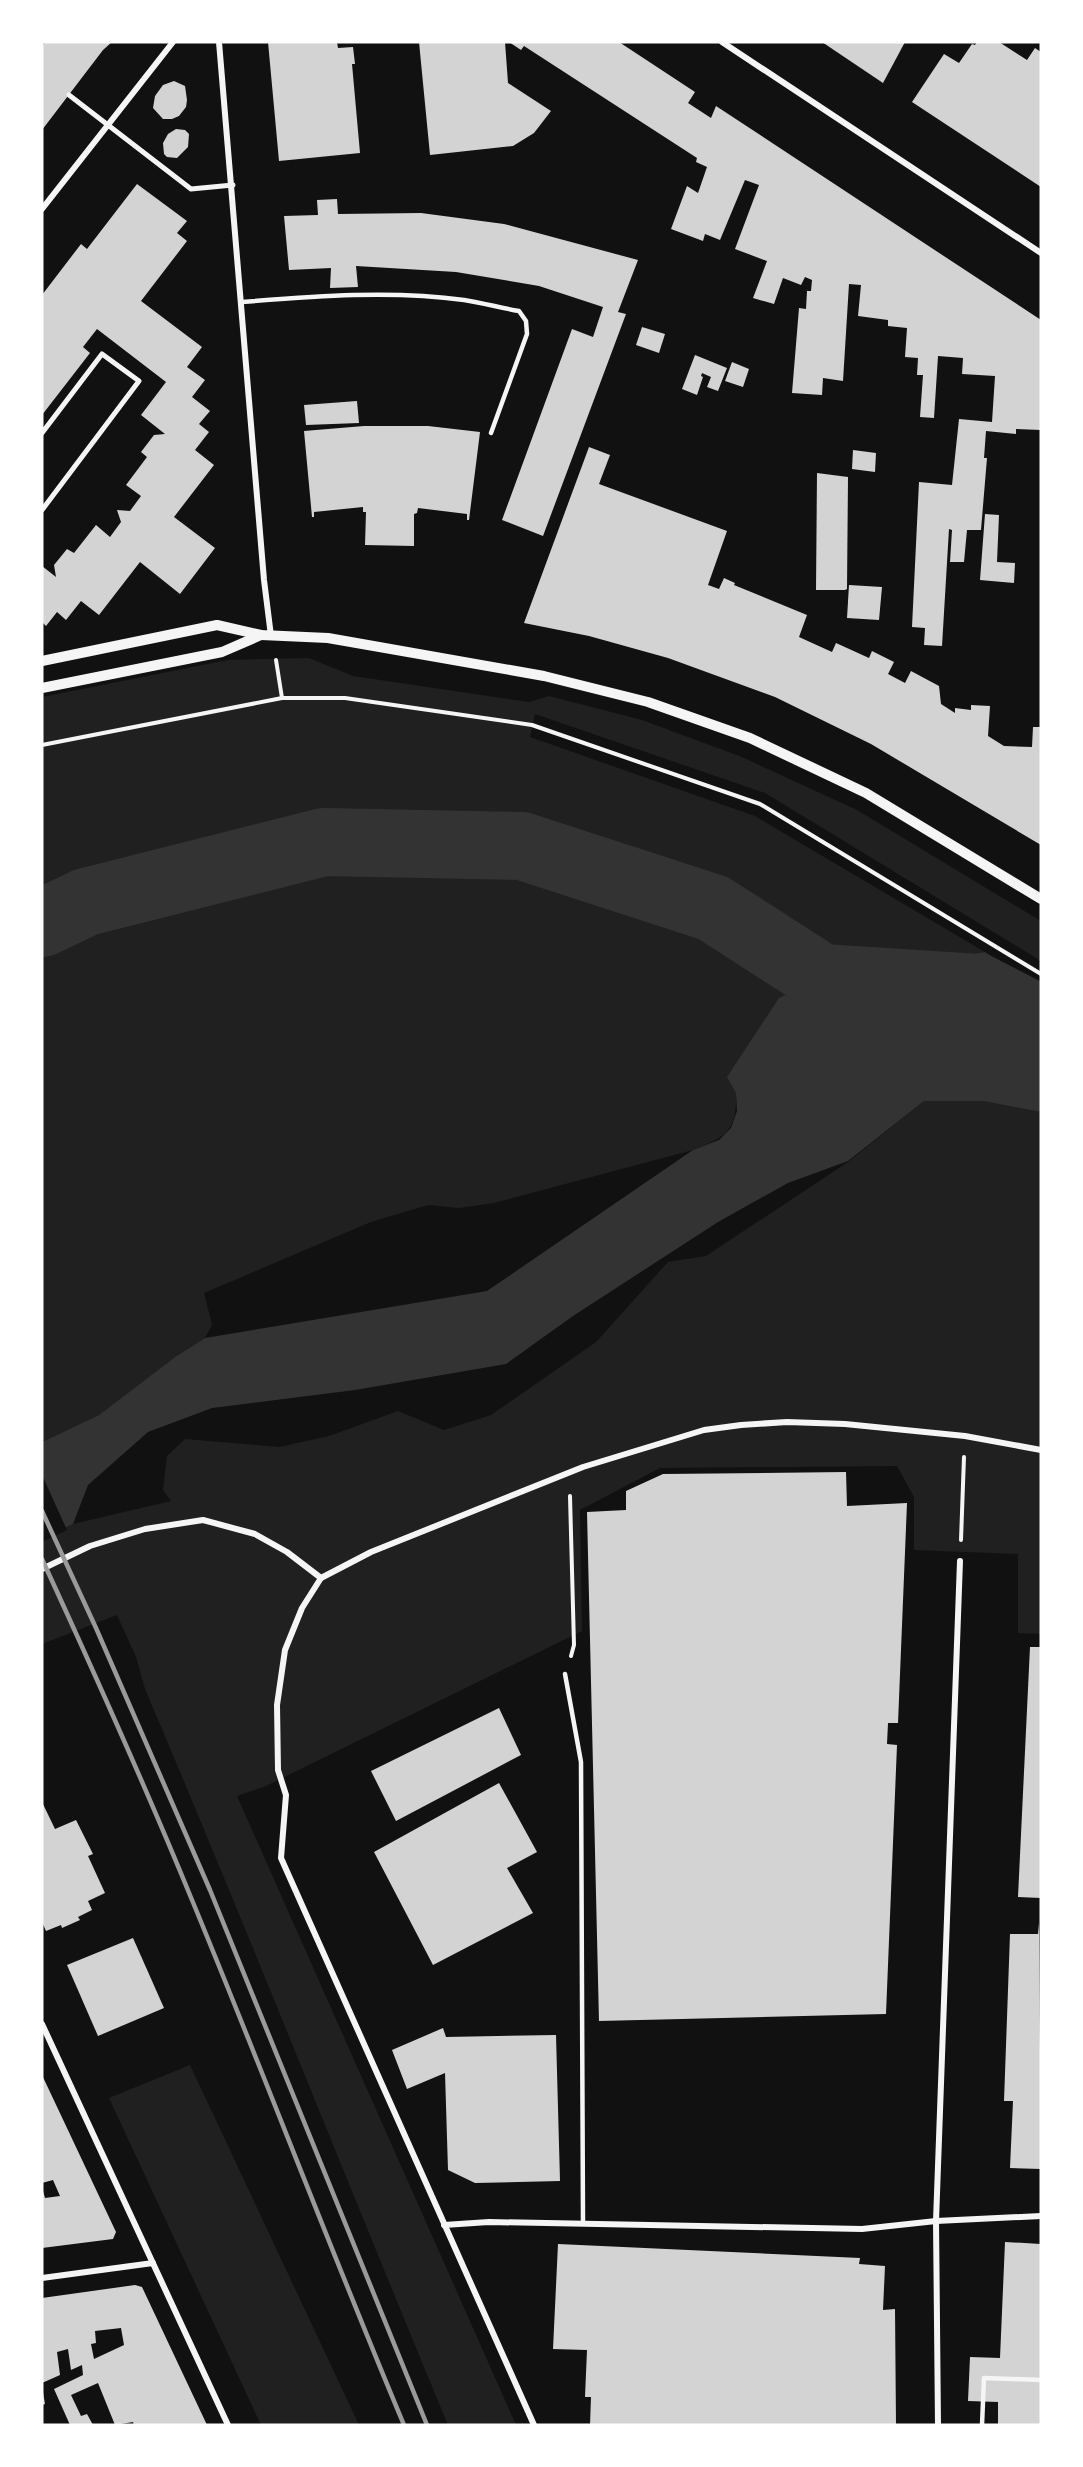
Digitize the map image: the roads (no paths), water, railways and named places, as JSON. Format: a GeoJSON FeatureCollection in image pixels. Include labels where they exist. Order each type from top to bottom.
{"type":"FeatureCollection","features":[{"type":"Feature","properties":{"kind":"street"},"geometry":{"type":"LineString","coordinates":[[42,208],[172,42]]}},
{"type":"Feature","properties":{"kind":"street"},"geometry":{"type":"LineString","coordinates":[[219,42],[233,185],[263,568],[266,636]]}},
{"type":"Feature","properties":{"kind":"street"},"geometry":{"type":"LineString","coordinates":[[722,42],[1041,254]]}},
{"type":"Feature","properties":{"kind":"street"},"geometry":{"type":"LineString","coordinates":[[69,95],[191,189],[233,185]]}},
{"type":"Feature","properties":{"kind":"street"},"geometry":{"type":"LineString","coordinates":[[42,433],[102,354],[139,381],[42,510]]}},
{"type":"Feature","properties":{"kind":"street"},"geometry":{"type":"LineString","coordinates":[[42,661],[217,625],[266,636],[328,638],[544,676],[648,702],[750,738],[866,793],[1041,899]]}},
{"type":"Feature","properties":{"kind":"street"},"geometry":{"type":"LineString","coordinates":[[42,688],[222,652],[266,636]]}},
{"type":"Feature","properties":{"kind":"street"},"geometry":{"type":"LineString","coordinates":[[534,2425],[281,1858],[286,1795],[278,1770],[277,1705],[285,1650],[302,1608],[321,1578],[370,1552],[570,1472],[704,1430],[787,1422],[845,1424],[965,1436],[1041,1450]]}},
{"type":"Feature","properties":{"kind":"street"},"geometry":{"type":"LineString","coordinates":[[42,1569],[90,1546],[145,1529],[203,1520],[255,1534],[287,1552],[321,1578]]}},
{"type":"Feature","properties":{"kind":"street"},"geometry":{"type":"LineString","coordinates":[[938,2425],[936,2221],[960,1561]]}},
{"type":"Feature","properties":{"kind":"street"},"geometry":{"type":"LineString","coordinates":[[42,2024],[228,2425]]}},
{"type":"Feature","properties":{"kind":"street"},"geometry":{"type":"LineString","coordinates":[[444,2225],[489,2222],[862,2229],[936,2221],[1041,2216]]}},
{"type":"Feature","properties":{"kind":"street"},"geometry":{"type":"LineString","coordinates":[[42,2278],[153,2263]]}},
{"type":"Feature","properties":{"kind":"lane"},"geometry":{"type":"LineString","coordinates":[[242,302],[314,296],[393,295],[464,300],[519,311],[526,321],[527,334],[491,433]]}},
{"type":"Feature","properties":{"kind":"lane"},"geometry":{"type":"LineString","coordinates":[[564,1674],[581,1762],[583,2223]]}},
{"type":"Feature","properties":{"kind":"lane"},"geometry":{"type":"LineString","coordinates":[[982,2425],[984,2378],[1041,2380]]}},
{"type":"Feature","properties":{"kind":"waterway"},"geometry":{"type":"LineString","coordinates":[[42,923],[86,902],[324,842],[522,846],[713,908],[822,978],[979,988],[1041,1020]]}},
{"type":"Feature","properties":{"kind":"railway"},"geometry":{"type":"LineString","coordinates":[[42,1511],[96,1628],[210,1890],[427,2425]]}},
{"type":"Feature","properties":{"kind":"railway"},"geometry":{"type":"LineString","coordinates":[[42,1559],[174,1857],[404,2425]]}}]}
